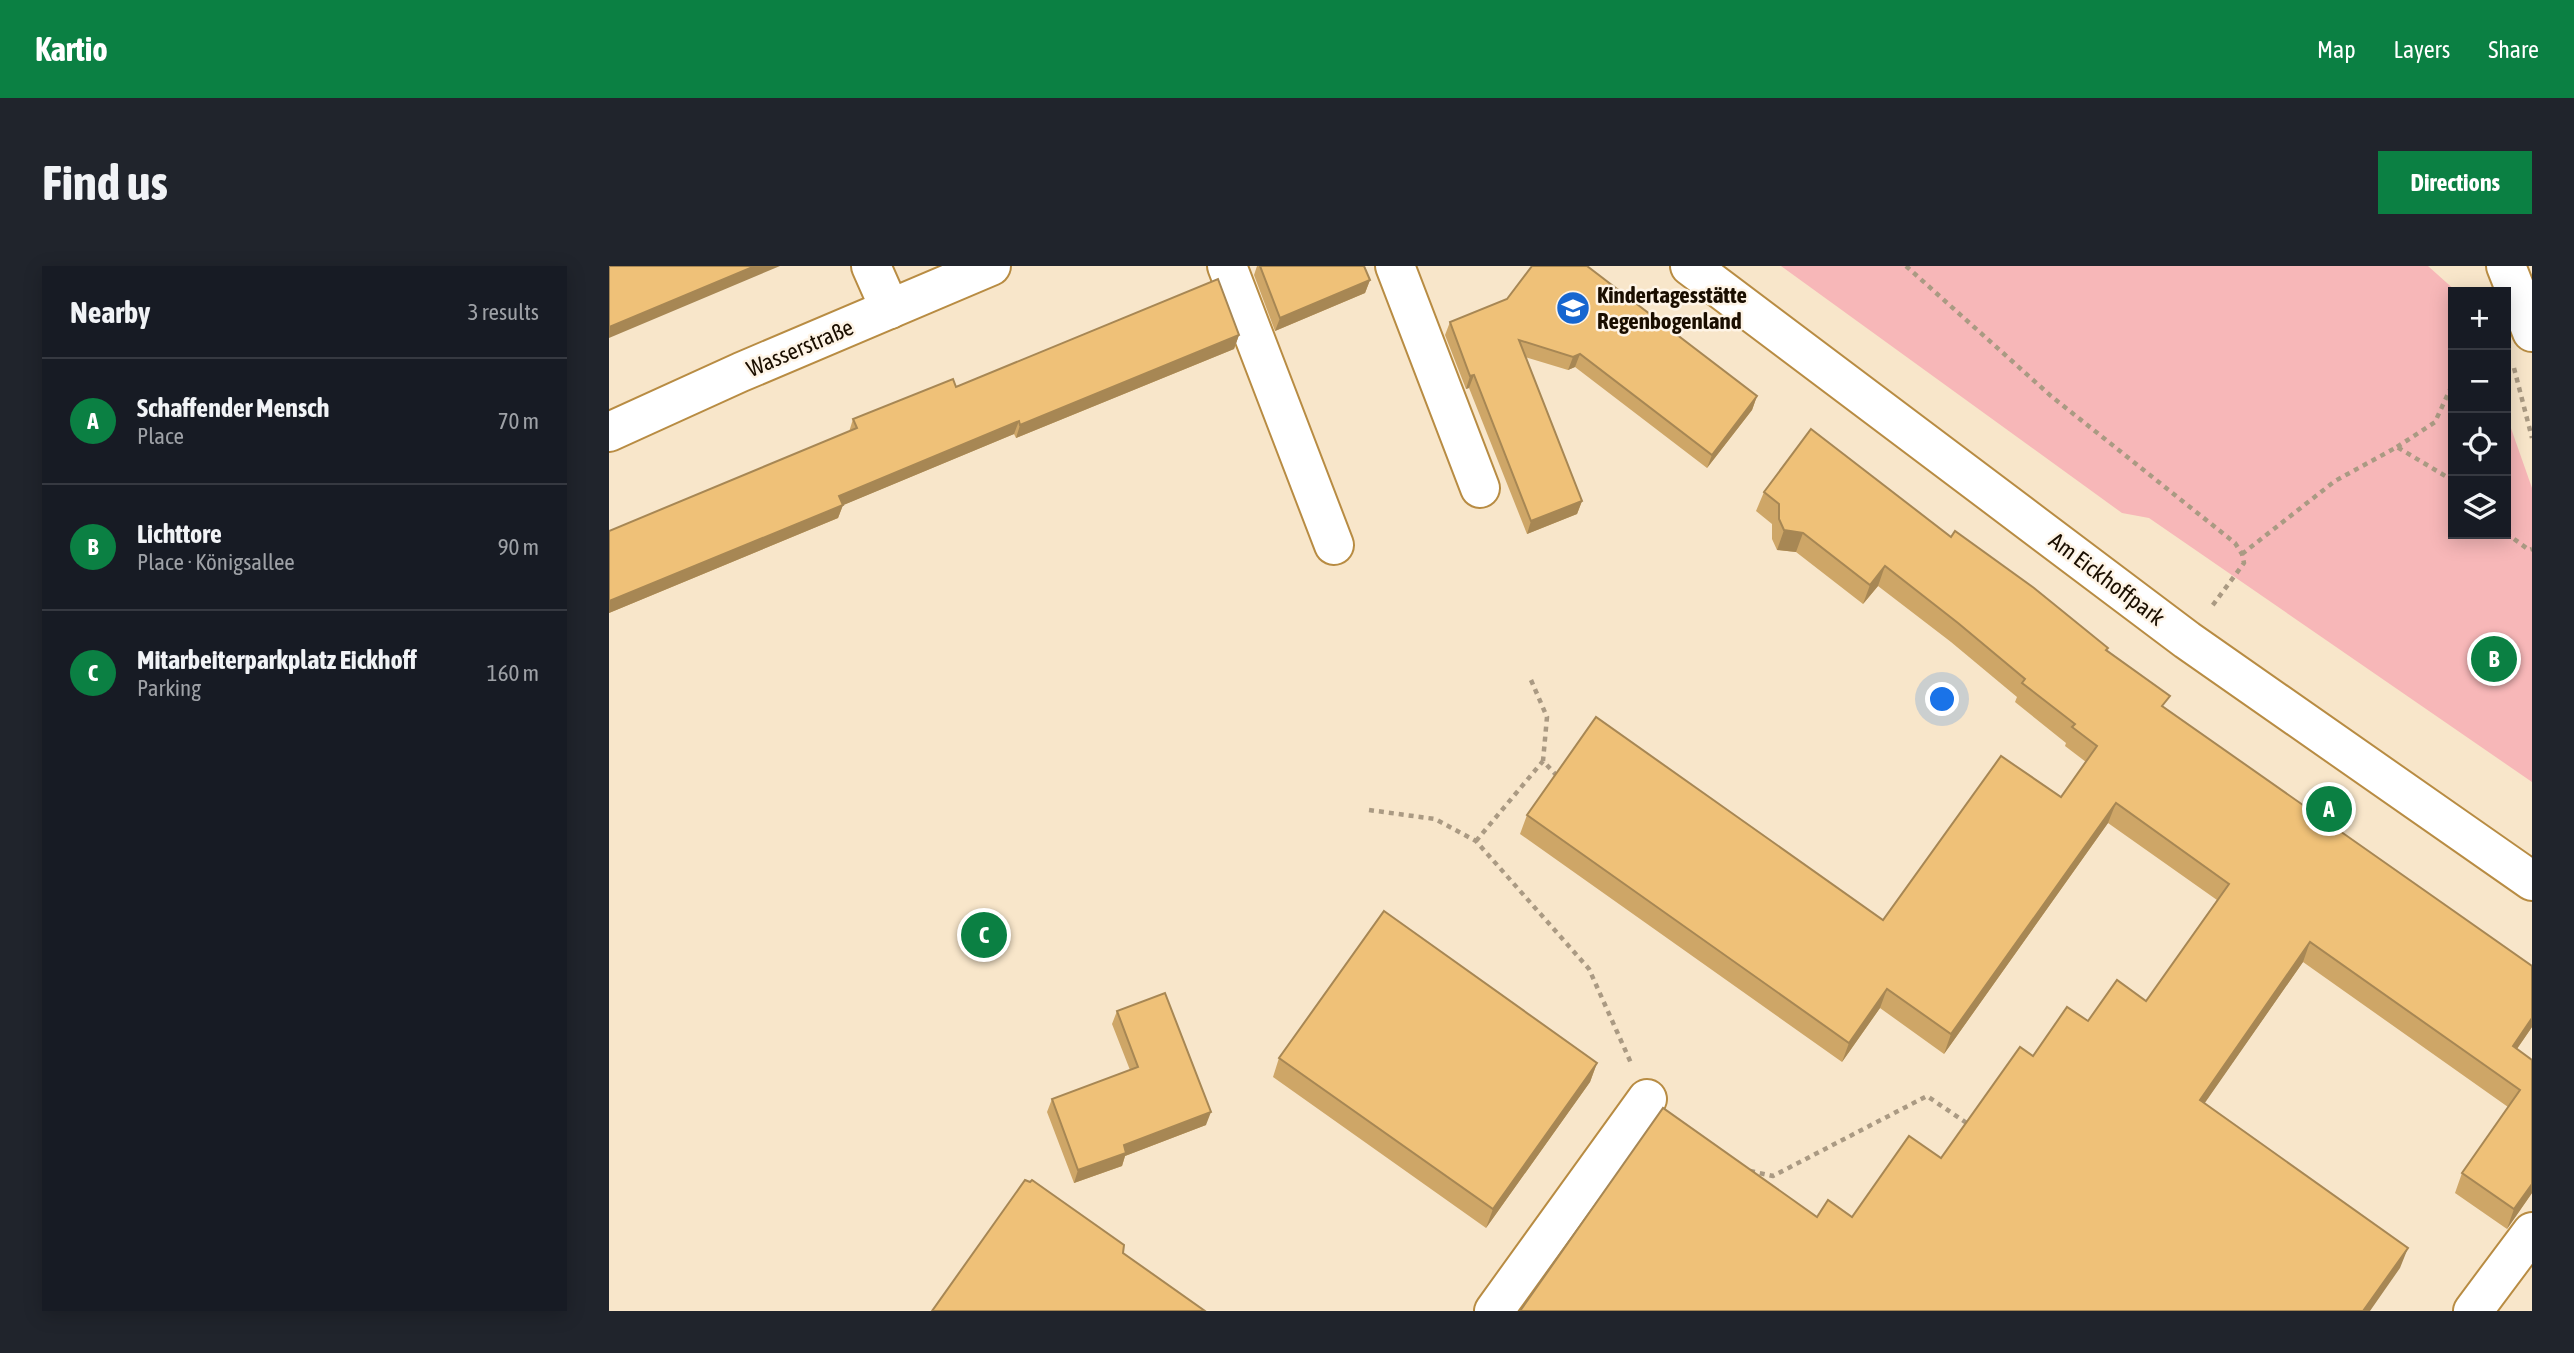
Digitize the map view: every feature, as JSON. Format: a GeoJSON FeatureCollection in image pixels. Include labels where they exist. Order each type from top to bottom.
{"type":"FeatureCollection","features":[{"type":"Feature","properties":{"kind":"main road"},"geometry":{"type":"LineString","coordinates":[[871,266],[890,309]]}},
{"type":"Feature","properties":{"kind":"main road","name":"Wasserstraße"},"geometry":{"type":"LineString","coordinates":[[609,432],[991,266]]}},
{"type":"Feature","properties":{"kind":"main road"},"geometry":{"type":"LineString","coordinates":[[1227,266],[1334,545]]}},
{"type":"Feature","properties":{"kind":"main road"},"geometry":{"type":"LineString","coordinates":[[1395,266],[1481,488]]}},
{"type":"Feature","properties":{"kind":"main road","name":"Am Eickhoffpark"},"geometry":{"type":"LineString","coordinates":[[1690,266],[2187,640],[2532,881]]}},
{"type":"Feature","properties":{"kind":"main road"},"geometry":{"type":"LineString","coordinates":[[2506,266],[2521,344]]}},
{"type":"Feature","properties":{"kind":"main road"},"geometry":{"type":"LineString","coordinates":[[1494,1311],[1647,1099]]}},
{"type":"Feature","properties":{"kind":"main road"},"geometry":{"type":"LineString","coordinates":[[2473,1311],[2532,1232]]}},
{"type":"Feature","properties":{"kind":"path"},"geometry":{"type":"LineString","coordinates":[[1906,266],[2051,396],[2235,543],[2244,563],[2187,640]]}},
{"type":"Feature","properties":{"kind":"path"},"geometry":{"type":"LineString","coordinates":[[2521,344],[2532,438]]}},
{"type":"Feature","properties":{"kind":"path"},"geometry":{"type":"LineString","coordinates":[[2242,554],[2335,481],[2397,447],[2435,422],[2448,394]]}},
{"type":"Feature","properties":{"kind":"path"},"geometry":{"type":"LineString","coordinates":[[2397,447],[2448,478]]}},
{"type":"Feature","properties":{"kind":"path"},"geometry":{"type":"LineString","coordinates":[[2511,537],[2529,550],[2532,549]]}},
{"type":"Feature","properties":{"kind":"path"},"geometry":{"type":"LineString","coordinates":[[1476,841],[1543,761],[1547,717],[1531,680]]}},
{"type":"Feature","properties":{"kind":"path"},"geometry":{"type":"LineString","coordinates":[[1543,761],[1560,778]]}},
{"type":"Feature","properties":{"kind":"path"},"geometry":{"type":"LineString","coordinates":[[1369,810],[1435,819],[1476,841],[1589,969],[1647,1099]]}},
{"type":"Feature","properties":{"kind":"path"},"geometry":{"type":"LineString","coordinates":[[1738,1169],[1773,1176],[1927,1096],[1980,1131]]}},
{"type":"Feature","properties":{"kind":"shaded area"},"geometry":{"type":"Polygon","coordinates":[[[1781,266],[2428,266],[2451,287],[2448,287],[2448,539],[2511,539],[2511,428],[2532,488],[2532,782],[2149,518],[2122,513],[1781,266]]]}},
{"type":"Feature","properties":{"kind":"building"},"geometry":{"type":"Polygon","coordinates":[[[609,266],[755,266],[609,327],[609,266]]]}},
{"type":"Feature","properties":{"kind":"building"},"geometry":{"type":"Polygon","coordinates":[[[1260,266],[1364,266],[1370,280],[1280,318],[1260,266]]]}},
{"type":"Feature","properties":{"kind":"building"},"geometry":{"type":"Polygon","coordinates":[[[1532,266],[1587,266],[1757,396],[1712,455],[1580,354],[1573,357],[1519,340],[1582,501],[1531,521],[1474,375],[1470,376],[1450,322],[1507,299],[1532,266]]]}},
{"type":"Feature","properties":{"kind":"building"},"geometry":{"type":"Polygon","coordinates":[[[1218,279],[1239,335],[1020,425],[1019,421],[839,496],[843,505],[609,601],[609,531],[857,428],[853,419],[953,379],[956,387],[1218,279]]]}},
{"type":"Feature","properties":{"kind":"building"},"geometry":{"type":"Polygon","coordinates":[[[1811,429],[1951,537],[1955,531],[2034,588],[2108,648],[2106,650],[2170,696],[2162,706],[2532,966],[2532,1018],[2513,1046],[2532,1060],[2532,1184],[2514,1209],[2462,1173],[2520,1090],[2310,942],[2200,1100],[2408,1248],[2363,1311],[1520,1311],[1663,1108],[1817,1217],[1828,1200],[1852,1217],[1909,1136],[1941,1158],[2020,1047],[2033,1056],[2067,1007],[2088,1021],[2117,980],[2146,1001],[2229,884],[2116,803],[1951,1034],[1887,989],[1849,1043],[1527,815],[1596,717],[1883,920],[2001,756],[2061,797],[2097,746],[2072,727],[2075,724],[2022,683],[2025,679],[1958,623],[1885,566],[1870,585],[1803,533],[1784,530],[1779,519],[1779,504],[1764,492],[1811,429]]]}},
{"type":"Feature","properties":{"kind":"building"},"geometry":{"type":"Polygon","coordinates":[[[1384,911],[1597,1063],[1493,1209],[1279,1058],[1384,911]]]}},
{"type":"Feature","properties":{"kind":"building"},"geometry":{"type":"Polygon","coordinates":[[[1165,993],[1211,1112],[1124,1145],[1126,1153],[1078,1170],[1052,1099],[1138,1067],[1117,1011],[1165,993]]]}},
{"type":"Feature","properties":{"kind":"building"},"geometry":{"type":"Polygon","coordinates":[[[1025,1180],[1032,1180],[1124,1245],[1123,1253],[1205,1311],[932,1311],[1025,1180]]]}},
{"type":"Feature","properties":{"kind":"place","name":"Kindertagesstätte Regenbogenland"},"geometry":{"type":"Point","coordinates":[1573,308]}},
{"type":"Feature","properties":{"kind":"place","name":"Lichttore"},"geometry":{"type":"Point","coordinates":[2494,659]}},
{"type":"Feature","properties":{"kind":"place","name":"Schaffender Mensch"},"geometry":{"type":"Point","coordinates":[2329,809]}},
{"type":"Feature","properties":{"kind":"place","name":"Mitarbeiterparkplatz Eickhoff"},"geometry":{"type":"Point","coordinates":[984,935]}}]}
